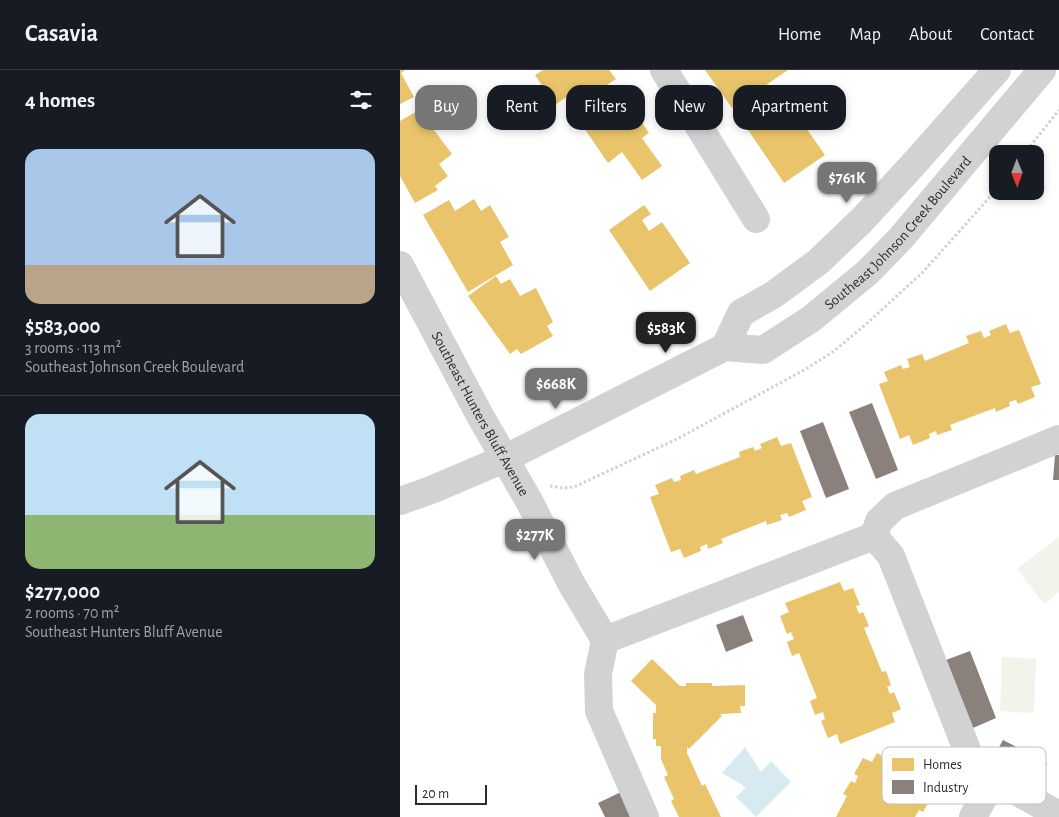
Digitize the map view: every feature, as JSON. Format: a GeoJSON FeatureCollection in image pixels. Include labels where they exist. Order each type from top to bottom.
{"type":"FeatureCollection","features":[{"type":"Feature","properties":{"kind":"street"},"geometry":{"type":"LineString","coordinates":[[664,70],[756,219]]}},
{"type":"Feature","properties":{"kind":"street"},"geometry":{"type":"LineString","coordinates":[[400,500],[431,490],[504,459],[725,347],[741,313],[773,295],[818,262],[862,220],[997,70]]}},
{"type":"Feature","properties":{"kind":"street","name":"Southeast Johnson Creek Boulevard"},"geometry":{"type":"LineString","coordinates":[[725,347],[763,350],[811,320],[853,285],[901,238],[1042,70]]}},
{"type":"Feature","properties":{"kind":"street","name":"Southeast Hunters Bluff Avenue"},"geometry":{"type":"LineString","coordinates":[[400,265],[504,459],[529,501],[571,583],[605,640]]}},
{"type":"Feature","properties":{"kind":"street"},"geometry":{"type":"LineString","coordinates":[[874,536],[879,521],[895,506],[1059,439]]}},
{"type":"Feature","properties":{"kind":"street"},"geometry":{"type":"LineString","coordinates":[[646,817],[599,711],[598,674],[605,640],[874,536]]}},
{"type":"Feature","properties":{"kind":"street"},"geometry":{"type":"LineString","coordinates":[[874,536],[891,556],[967,747]]}},
{"type":"Feature","properties":{"kind":"street"},"geometry":{"type":"LineString","coordinates":[[973,817],[980,804]]}},
{"type":"Feature","properties":{"kind":"street"},"geometry":{"type":"LineString","coordinates":[[1039,804],[1059,815]]}},
{"type":"Feature","properties":{"kind":"path"},"geometry":{"type":"LineString","coordinates":[[1031,145],[1059,110]]}},
{"type":"Feature","properties":{"kind":"shaded area"},"geometry":{"type":"Polygon","coordinates":[[[1059,537],[1059,592],[1044,604],[1017,569],[1059,537]]]}},
{"type":"Feature","properties":{"kind":"shaded area"},"geometry":{"type":"Polygon","coordinates":[[[1002,657],[1036,659],[1034,713],[1000,711],[1002,657]]]}},
{"type":"Feature","properties":{"kind":"shaded area"},"geometry":{"type":"Polygon","coordinates":[[[745,747],[761,772],[771,761],[791,782],[756,817],[736,797],[746,787],[722,773],[745,747]]]}},
{"type":"Feature","properties":{"kind":"building: Homes"},"geometry":{"type":"Polygon","coordinates":[[[400,70],[405,70],[401,73],[414,97],[400,104],[400,70]]]}},
{"type":"Feature","properties":{"kind":"building: Homes"},"geometry":{"type":"Polygon","coordinates":[[[543,70],[609,70],[616,79],[607,85],[566,85],[566,97],[556,104],[556,85],[542,85],[535,75],[543,70]]]}},
{"type":"Feature","properties":{"kind":"building: Homes"},"geometry":{"type":"Polygon","coordinates":[[[705,70],[788,70],[766,85],[733,85],[732,108],[723,95],[723,85],[716,85],[705,70]]]}},
{"type":"Feature","properties":{"kind":"building: Homes"},"geometry":{"type":"Polygon","coordinates":[[[415,112],[415,130],[434,130],[452,154],[439,164],[448,176],[435,186],[438,190],[415,203],[400,176],[400,121],[415,112]]]}},
{"type":"Feature","properties":{"kind":"building: Homes"},"geometry":{"type":"Polygon","coordinates":[[[645,127],[649,133],[642,138],[662,166],[642,180],[622,152],[608,163],[585,130],[645,130],[645,127]]]}},
{"type":"Feature","properties":{"kind":"building: Homes"},"geometry":{"type":"Polygon","coordinates":[[[748,130],[808,130],[825,155],[784,183],[748,130]]]}},
{"type":"Feature","properties":{"kind":"building: Homes"},"geometry":{"type":"Polygon","coordinates":[[[474,199],[481,211],[490,205],[509,237],[500,242],[513,265],[468,292],[423,215],[449,200],[455,211],[474,199]]]}},
{"type":"Feature","properties":{"kind":"building: Homes"},"geometry":{"type":"Polygon","coordinates":[[[644,205],[651,214],[642,220],[649,231],[662,222],[690,263],[650,291],[609,230],[644,205]]]}},
{"type":"Feature","properties":{"kind":"building: Homes"},"geometry":{"type":"Polygon","coordinates":[[[496,276],[501,284],[510,279],[520,296],[536,288],[553,322],[547,326],[553,336],[521,354],[517,349],[510,354],[468,296],[496,276]]]}},
{"type":"Feature","properties":{"kind":"building: Homes"},"geometry":{"type":"Polygon","coordinates":[[[1006,324],[1010,333],[1019,330],[1041,384],[1031,387],[1035,397],[1018,404],[1016,400],[1009,402],[1010,406],[996,412],[995,408],[950,425],[952,430],[937,435],[936,431],[929,434],[930,438],[913,445],[909,435],[900,439],[879,384],[888,381],[884,372],[901,365],[903,369],[910,367],[907,359],[922,354],[925,361],[969,343],[966,336],[981,331],[984,338],[991,335],[989,331],[1006,324]]]}},
{"type":"Feature","properties":{"kind":"building: Homes"},"geometry":{"type":"Polygon","coordinates":[[[777,437],[781,446],[791,443],[812,497],[802,501],[806,510],[789,517],[787,513],[780,515],[782,520],[767,525],[766,521],[721,539],[723,543],[708,549],[707,544],[700,547],[701,551],[684,558],[680,549],[671,552],[650,497],[659,494],[655,485],[672,478],[674,482],[681,480],[680,476],[694,470],[696,474],[740,457],[739,452],[753,447],[755,451],[762,448],[760,444],[777,437]]]}},
{"type":"Feature","properties":{"kind":"building: Homes"},"geometry":{"type":"Polygon","coordinates":[[[840,582],[844,591],[853,588],[860,605],[856,606],[859,614],[863,612],[869,626],[864,628],[882,672],[886,671],[891,685],[887,687],[890,694],[894,692],[901,709],[892,713],[895,722],[840,744],[837,734],[828,738],[821,721],[825,719],[823,712],[815,715],[810,701],[817,698],[799,653],[792,656],[787,642],[794,639],[791,632],[787,634],[780,616],[789,612],[785,603],[840,582]]]}},
{"type":"Feature","properties":{"kind":"building: Homes"},"geometry":{"type":"Polygon","coordinates":[[[652,659],[680,686],[686,686],[686,683],[712,683],[712,686],[745,685],[745,706],[740,706],[741,713],[720,714],[722,716],[689,749],[687,747],[687,753],[702,786],[705,784],[721,817],[679,817],[671,801],[674,799],[664,777],[668,775],[661,759],[661,746],[656,746],[656,739],[653,739],[653,713],[656,713],[656,705],[631,681],[652,659]]]}},
{"type":"Feature","properties":{"kind":"building: Homes"},"geometry":{"type":"Polygon","coordinates":[[[877,753],[882,756],[882,804],[928,804],[923,812],[919,810],[915,817],[836,817],[847,796],[843,794],[851,781],[855,783],[858,776],[854,774],[863,758],[872,762],[877,753]]]}},
{"type":"Feature","properties":{"kind":"building: Industry"},"geometry":{"type":"Polygon","coordinates":[[[872,403],[898,470],[876,479],[849,412],[872,403]]]}},
{"type":"Feature","properties":{"kind":"building: Industry"},"geometry":{"type":"Polygon","coordinates":[[[823,422],[849,489],[826,498],[800,431],[823,422]]]}},
{"type":"Feature","properties":{"kind":"building: Industry"},"geometry":{"type":"Polygon","coordinates":[[[1055,455],[1059,455],[1059,480],[1053,480],[1055,455]]]}},
{"type":"Feature","properties":{"kind":"building: Industry"},"geometry":{"type":"Polygon","coordinates":[[[743,615],[753,641],[726,652],[716,625],[743,615]]]}},
{"type":"Feature","properties":{"kind":"building: Industry"},"geometry":{"type":"Polygon","coordinates":[[[970,651],[996,718],[973,728],[946,660],[970,651]]]}},
{"type":"Feature","properties":{"kind":"building: Industry"},"geometry":{"type":"Polygon","coordinates":[[[1003,740],[1016,747],[999,747],[1003,740]]]}},
{"type":"Feature","properties":{"kind":"building: Industry"},"geometry":{"type":"Polygon","coordinates":[[[621,792],[632,817],[605,817],[598,803],[621,792]]]}}]}
